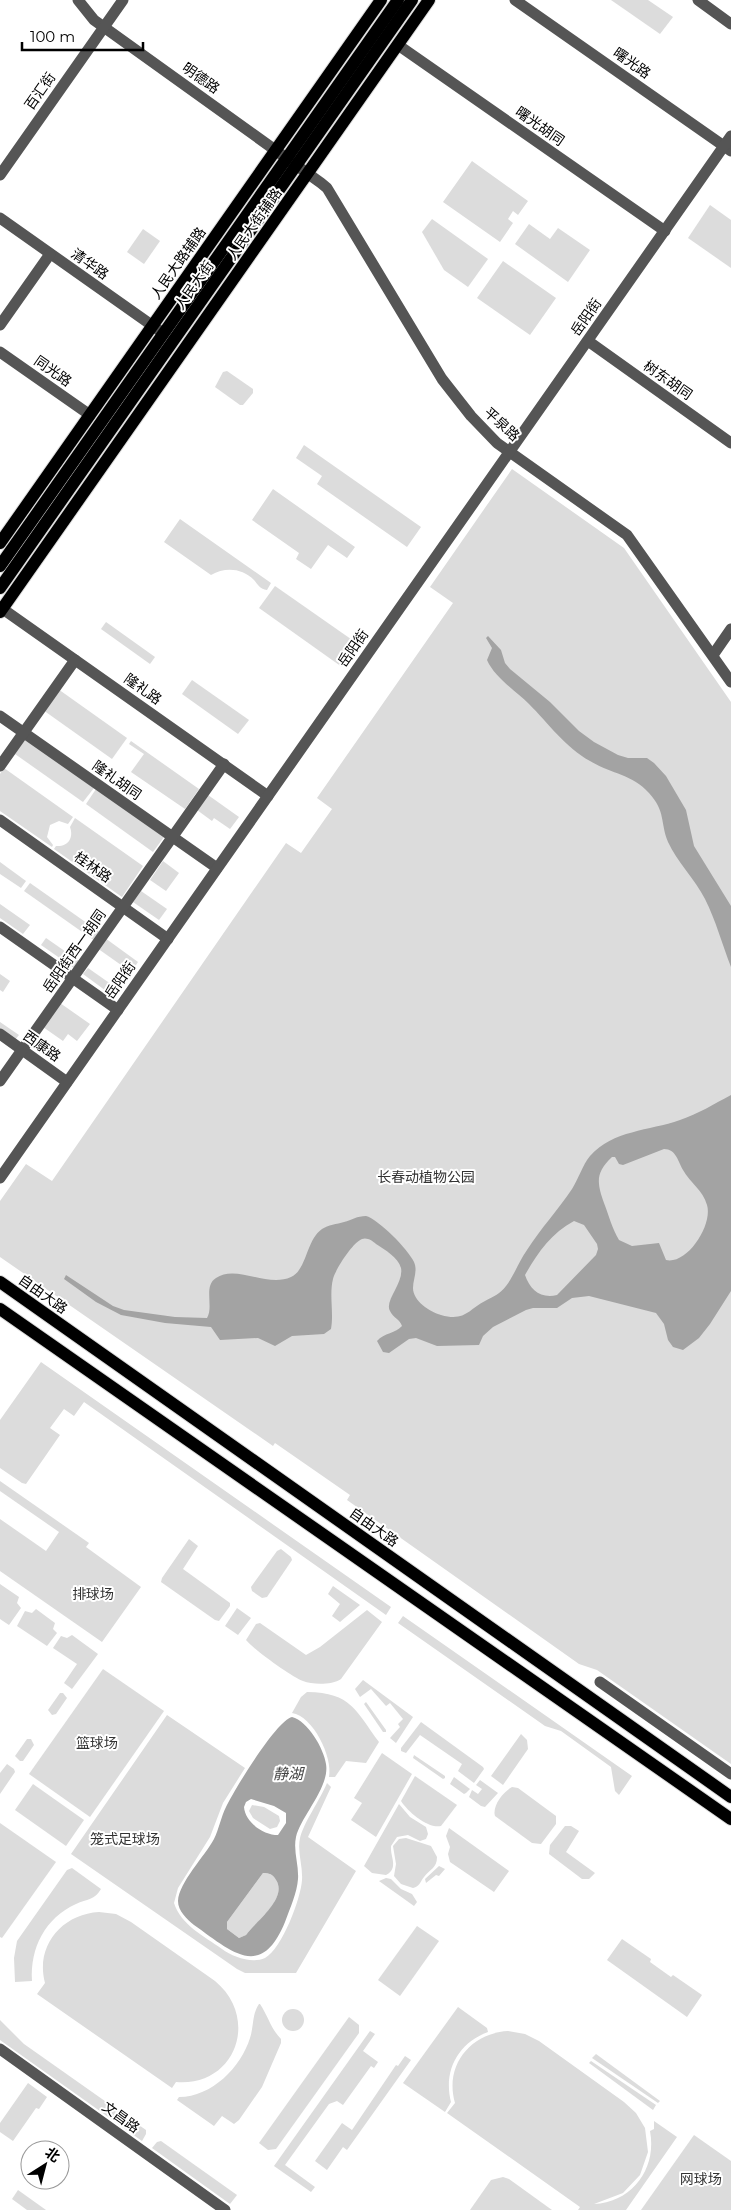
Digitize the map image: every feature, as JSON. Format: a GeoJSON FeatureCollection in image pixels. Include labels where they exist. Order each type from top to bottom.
{"type":"FeatureCollection","features":[{"type":"Feature","properties":{"kind":"main road","name":"人民大路辅路"},"geometry":{"type":"LineString","coordinates":[[0,542],[381,0]]}},
{"type":"Feature","properties":{"kind":"main road","name":"人民大街"},"geometry":{"type":"LineString","coordinates":[[0,588],[292,161],[398,0]]}},
{"type":"Feature","properties":{"kind":"main road","name":"人民大街"},"geometry":{"type":"LineString","coordinates":[[0,566],[164,334],[412,0]]}},
{"type":"Feature","properties":{"kind":"main road","name":"人民大街辅路"},"geometry":{"type":"LineString","coordinates":[[1,609],[429,0]]}},
{"type":"Feature","properties":{"kind":"main road","name":"自由大路"},"geometry":{"type":"LineString","coordinates":[[0,1282],[731,1797]]}},
{"type":"Feature","properties":{"kind":"main road"},"geometry":{"type":"LineString","coordinates":[[0,1308],[731,1819]]}},
{"type":"Feature","properties":{"kind":"street","name":"明德路"},"geometry":{"type":"LineString","coordinates":[[78,0],[87,14],[104,27],[292,161]]}},
{"type":"Feature","properties":{"kind":"street","name":"百汇街"},"geometry":{"type":"LineString","coordinates":[[0,175],[123,0]]}},
{"type":"Feature","properties":{"kind":"street","name":"曙光路"},"geometry":{"type":"LineString","coordinates":[[515,0],[727,149]]}},
{"type":"Feature","properties":{"kind":"street"},"geometry":{"type":"LineString","coordinates":[[698,0],[731,24]]}},
{"type":"Feature","properties":{"kind":"street","name":"曙光胡同"},"geometry":{"type":"LineString","coordinates":[[398,45],[665,231]]}},
{"type":"Feature","properties":{"kind":"street","name":"岳阳街"},"geometry":{"type":"LineString","coordinates":[[0,1178],[665,231],[727,149],[731,136]]}},
{"type":"Feature","properties":{"kind":"street","name":"平泉路"},"geometry":{"type":"LineString","coordinates":[[292,161],[327,188],[442,379],[456,398],[485,431],[510,452],[627,535],[731,682]]}},
{"type":"Feature","properties":{"kind":"street","name":"清华路"},"geometry":{"type":"LineString","coordinates":[[0,218],[164,334]]}},
{"type":"Feature","properties":{"kind":"street"},"geometry":{"type":"LineString","coordinates":[[0,325],[50,254]]}},
{"type":"Feature","properties":{"kind":"street","name":"树东胡同"},"geometry":{"type":"LineString","coordinates":[[588,341],[731,443]]}},
{"type":"Feature","properties":{"kind":"street","name":"同光路"},"geometry":{"type":"LineString","coordinates":[[0,352],[90,415]]}},
{"type":"Feature","properties":{"kind":"street","name":"隆礼路"},"geometry":{"type":"LineString","coordinates":[[1,609],[268,796]]}},
{"type":"Feature","properties":{"kind":"street"},"geometry":{"type":"LineString","coordinates":[[713,655],[731,629]]}},
{"type":"Feature","properties":{"kind":"street"},"geometry":{"type":"LineString","coordinates":[[0,766],[75,660]]}},
{"type":"Feature","properties":{"kind":"street","name":"隆礼胡同"},"geometry":{"type":"LineString","coordinates":[[0,716],[217,868]]}},
{"type":"Feature","properties":{"kind":"street","name":"岳阳街西一胡同"},"geometry":{"type":"LineString","coordinates":[[0,1081],[224,764]]}},
{"type":"Feature","properties":{"kind":"street","name":"桂林路"},"geometry":{"type":"LineString","coordinates":[[0,820],[168,939]]}},
{"type":"Feature","properties":{"kind":"street"},"geometry":{"type":"LineString","coordinates":[[0,927],[118,1010]]}},
{"type":"Feature","properties":{"kind":"street","name":"西康路"},"geometry":{"type":"LineString","coordinates":[[0,1034],[67,1082]]}},
{"type":"Feature","properties":{"kind":"street"},"geometry":{"type":"LineString","coordinates":[[600,1682],[731,1774]]}},
{"type":"Feature","properties":{"kind":"street","name":"文昌路"},"geometry":{"type":"LineString","coordinates":[[0,2049],[226,2210]]}},
{"type":"Feature","properties":{"kind":"green space"},"geometry":{"type":"Polygon","coordinates":[[[611,0],[648,0],[673,17],[660,34],[611,0]]]}},
{"type":"Feature","properties":{"kind":"green space"},"geometry":{"type":"Polygon","coordinates":[[[472,161],[528,201],[518,215],[513,211],[508,219],[513,223],[500,242],[443,202],[472,161]]]}},
{"type":"Feature","properties":{"kind":"green space"},"geometry":{"type":"Polygon","coordinates":[[[710,205],[731,220],[731,268],[688,238],[710,205]]]}},
{"type":"Feature","properties":{"kind":"green space"},"geometry":{"type":"Polygon","coordinates":[[[432,219],[488,259],[468,287],[444,270],[422,232],[432,219]]]}},
{"type":"Feature","properties":{"kind":"green space"},"geometry":{"type":"Polygon","coordinates":[[[529,224],[550,239],[558,228],[590,250],[568,282],[515,244],[529,224]]]}},
{"type":"Feature","properties":{"kind":"green space"},"geometry":{"type":"Polygon","coordinates":[[[143,229],[160,241],[144,264],[127,252],[143,229]]]}},
{"type":"Feature","properties":{"kind":"green space"},"geometry":{"type":"Polygon","coordinates":[[[503,261],[556,298],[530,335],[477,298],[503,261]]]}},
{"type":"Feature","properties":{"kind":"green space"},"geometry":{"type":"Polygon","coordinates":[[[227,371],[253,389],[253,393],[243,405],[240,405],[215,387],[223,372],[227,371]]]}},
{"type":"Feature","properties":{"kind":"green space"},"geometry":{"type":"Polygon","coordinates":[[[304,445],[421,527],[407,547],[317,484],[322,476],[296,458],[304,445]]]}},
{"type":"Feature","properties":{"kind":"green space","name":"长春动植物公园"},"geometry":{"type":"Polygon","coordinates":[[[512,469],[624,548],[731,702],[731,1764],[597,1670],[579,1664],[347,1500],[350,1495],[275,1443],[273,1446],[0,1257],[0,1201],[26,1164],[52,1181],[286,843],[301,853],[332,809],[317,798],[453,603],[430,587],[512,469]]]}},
{"type":"Feature","properties":{"kind":"green space"},"geometry":{"type":"Polygon","coordinates":[[[273,489],[355,547],[347,558],[328,545],[311,569],[296,559],[299,553],[252,520],[273,489]]]}},
{"type":"Feature","properties":{"kind":"green space"},"geometry":{"type":"Polygon","coordinates":[[[180,519],[271,583],[267,590],[261,588],[249,576],[239,571],[228,570],[211,575],[164,542],[180,519]]]}},
{"type":"Feature","properties":{"kind":"green space"},"geometry":{"type":"Polygon","coordinates":[[[275,586],[358,644],[342,667],[259,608],[275,586]]]}},
{"type":"Feature","properties":{"kind":"green space"},"geometry":{"type":"Polygon","coordinates":[[[106,622],[155,657],[150,664],[101,629],[106,622]]]}},
{"type":"Feature","properties":{"kind":"green space"},"geometry":{"type":"Polygon","coordinates":[[[192,680],[249,720],[238,734],[182,694],[192,680]]]}},
{"type":"Feature","properties":{"kind":"green space"},"geometry":{"type":"Polygon","coordinates":[[[58,689],[127,738],[112,759],[43,710],[58,689]]]}},
{"type":"Feature","properties":{"kind":"green space"},"geometry":{"type":"Polygon","coordinates":[[[25,739],[94,788],[83,802],[15,754],[25,739]]]}},
{"type":"Feature","properties":{"kind":"green space"},"geometry":{"type":"Polygon","coordinates":[[[131,741],[199,789],[185,809],[131,772],[144,754],[129,744],[131,741]]]}},
{"type":"Feature","properties":{"kind":"green space"},"geometry":{"type":"Polygon","coordinates":[[[4,768],[73,817],[68,824],[59,821],[50,825],[47,837],[53,845],[52,847],[0,811],[0,774],[4,768]]]}},
{"type":"Feature","properties":{"kind":"green space"},"geometry":{"type":"Polygon","coordinates":[[[96,789],[164,837],[153,852],[86,804],[96,789]]]}},
{"type":"Feature","properties":{"kind":"green space"},"geometry":{"type":"Polygon","coordinates":[[[208,795],[239,817],[230,829],[214,818],[212,821],[197,810],[208,795]]]}},
{"type":"Feature","properties":{"kind":"green space"},"geometry":{"type":"Polygon","coordinates":[[[75,818],[143,866],[122,897],[54,849],[56,846],[64,845],[69,841],[71,835],[70,827],[75,818]]]}},
{"type":"Feature","properties":{"kind":"green space"},"geometry":{"type":"Polygon","coordinates":[[[163,861],[179,873],[166,891],[150,880],[163,861]]]}},
{"type":"Feature","properties":{"kind":"green space"},"geometry":{"type":"Polygon","coordinates":[[[0,862],[26,881],[21,888],[0,874],[0,862]]]}},
{"type":"Feature","properties":{"kind":"green space"},"geometry":{"type":"Polygon","coordinates":[[[30,883],[101,933],[95,941],[24,891],[30,883]]]}},
{"type":"Feature","properties":{"kind":"green space"},"geometry":{"type":"Polygon","coordinates":[[[141,891],[167,909],[159,920],[133,902],[141,891]]]}},
{"type":"Feature","properties":{"kind":"green space"},"geometry":{"type":"Polygon","coordinates":[[[0,904],[30,925],[23,934],[0,918],[0,904]]]}},
{"type":"Feature","properties":{"kind":"green space"},"geometry":{"type":"Polygon","coordinates":[[[46,938],[79,961],[74,968],[41,945],[46,938]]]}},
{"type":"Feature","properties":{"kind":"green space"},"geometry":{"type":"Polygon","coordinates":[[[105,938],[138,962],[131,972],[97,948],[105,938]]]}},
{"type":"Feature","properties":{"kind":"green space"},"geometry":{"type":"Polygon","coordinates":[[[88,968],[118,989],[113,996],[83,974],[88,968]]]}},
{"type":"Feature","properties":{"kind":"green space"},"geometry":{"type":"Polygon","coordinates":[[[0,974],[10,981],[3,992],[0,990],[0,974]]]}},
{"type":"Feature","properties":{"kind":"green space"},"geometry":{"type":"Polygon","coordinates":[[[60,1003],[90,1024],[77,1041],[68,1034],[63,1041],[43,1027],[60,1003]]]}},
{"type":"Feature","properties":{"kind":"green space"},"geometry":{"type":"Polygon","coordinates":[[[0,1022],[19,1035],[15,1040],[0,1030],[0,1022]]]}},
{"type":"Feature","properties":{"kind":"green space"},"geometry":{"type":"Polygon","coordinates":[[[41,1362],[391,1607],[386,1615],[84,1402],[74,1416],[64,1409],[50,1428],[60,1435],[26,1484],[0,1468],[0,1420],[41,1362]]]}},
{"type":"Feature","properties":{"kind":"green space","name":"排球场"},"geometry":{"type":"Polygon","coordinates":[[[0,1481],[89,1543],[86,1547],[141,1587],[102,1642],[0,1571],[0,1519],[46,1551],[59,1532],[0,1491],[0,1481]]]}},
{"type":"Feature","properties":{"kind":"green space"},"geometry":{"type":"Polygon","coordinates":[[[189,1539],[198,1546],[183,1569],[230,1603],[230,1606],[219,1621],[161,1582],[189,1539]]]}},
{"type":"Feature","properties":{"kind":"green space"},"geometry":{"type":"Polygon","coordinates":[[[281,1549],[292,1560],[267,1597],[262,1598],[252,1591],[251,1587],[277,1551],[281,1549]]]}},
{"type":"Feature","properties":{"kind":"green space"},"geometry":{"type":"Polygon","coordinates":[[[0,1584],[19,1597],[17,1603],[21,1608],[9,1625],[0,1619],[0,1584]]]}},
{"type":"Feature","properties":{"kind":"green space"},"geometry":{"type":"Polygon","coordinates":[[[333,1586],[360,1605],[340,1622],[332,1616],[340,1604],[328,1594],[333,1586]]]}},
{"type":"Feature","properties":{"kind":"green space"},"geometry":{"type":"Polygon","coordinates":[[[237,1608],[251,1618],[238,1635],[225,1626],[237,1608]]]}},
{"type":"Feature","properties":{"kind":"green space"},"geometry":{"type":"Polygon","coordinates":[[[36,1609],[55,1623],[53,1629],[57,1633],[47,1646],[17,1626],[25,1611],[32,1613],[36,1609]]]}},
{"type":"Feature","properties":{"kind":"green space"},"geometry":{"type":"Polygon","coordinates":[[[367,1610],[382,1622],[341,1679],[333,1682],[322,1684],[303,1681],[282,1669],[246,1640],[256,1624],[260,1623],[306,1655],[320,1647],[367,1610]]]}},
{"type":"Feature","properties":{"kind":"green space"},"geometry":{"type":"Polygon","coordinates":[[[403,1616],[632,1776],[619,1795],[615,1791],[611,1767],[561,1731],[545,1726],[398,1623],[403,1616]]]}},
{"type":"Feature","properties":{"kind":"green space"},"geometry":{"type":"Polygon","coordinates":[[[72,1635],[98,1654],[72,1689],[64,1683],[77,1664],[53,1648],[61,1636],[67,1638],[72,1635]]]}},
{"type":"Feature","properties":{"kind":"green space","name":"篮球场"},"geometry":{"type":"Polygon","coordinates":[[[103,1669],[164,1711],[90,1817],[29,1774],[103,1669]]]}},
{"type":"Feature","properties":{"kind":"green space"},"geometry":{"type":"Polygon","coordinates":[[[363,1680],[413,1717],[396,1743],[390,1738],[400,1727],[398,1724],[403,1719],[390,1703],[386,1706],[371,1689],[360,1697],[355,1689],[363,1680]]]}},
{"type":"Feature","properties":{"kind":"green space"},"geometry":{"type":"Polygon","coordinates":[[[307,1692],[334,1696],[351,1705],[358,1712],[379,1742],[366,1763],[346,1761],[335,1777],[329,1777],[328,1759],[320,1739],[307,1721],[292,1713],[301,1697],[307,1692]]]}},
{"type":"Feature","properties":{"kind":"green space"},"geometry":{"type":"Polygon","coordinates":[[[60,1693],[63,1693],[67,1698],[56,1714],[52,1715],[48,1710],[60,1693]]]}},
{"type":"Feature","properties":{"kind":"green space"},"geometry":{"type":"Polygon","coordinates":[[[366,1702],[386,1732],[383,1732],[364,1704],[366,1702]]]}},
{"type":"Feature","properties":{"kind":"green space","name":"笼式足球场"},"geometry":{"type":"Polygon","coordinates":[[[167,1715],[245,1768],[223,1803],[210,1837],[178,1888],[174,1903],[177,1911],[188,1924],[201,1935],[232,1955],[243,1959],[260,1960],[271,1953],[278,1945],[290,1922],[301,1888],[302,1875],[299,1843],[302,1832],[327,1783],[331,1787],[308,1837],[356,1871],[296,1973],[245,1973],[237,1969],[71,1854],[167,1715]]]}},
{"type":"Feature","properties":{"kind":"green space"},"geometry":{"type":"Polygon","coordinates":[[[421,1722],[483,1767],[484,1769],[474,1783],[458,1771],[462,1764],[420,1735],[406,1753],[401,1751],[401,1748],[421,1722]]]}},
{"type":"Feature","properties":{"kind":"green space"},"geometry":{"type":"Polygon","coordinates":[[[521,1734],[527,1740],[528,1749],[503,1785],[491,1776],[521,1734]]]}},
{"type":"Feature","properties":{"kind":"green space"},"geometry":{"type":"Polygon","coordinates":[[[27,1739],[31,1739],[34,1745],[23,1761],[20,1761],[15,1756],[27,1739]]]}},
{"type":"Feature","properties":{"kind":"green space"},"geometry":{"type":"Polygon","coordinates":[[[382,1753],[412,1774],[376,1837],[351,1820],[362,1803],[354,1798],[382,1753]]]}},
{"type":"Feature","properties":{"kind":"green space"},"geometry":{"type":"Polygon","coordinates":[[[414,1755],[445,1776],[445,1778],[443,1779],[413,1758],[414,1755]]]}},
{"type":"Feature","properties":{"kind":"green space"},"geometry":{"type":"Polygon","coordinates":[[[7,1764],[15,1772],[0,1794],[0,1773],[7,1764]]]}},
{"type":"Feature","properties":{"kind":"green space"},"geometry":{"type":"Polygon","coordinates":[[[415,1776],[457,1805],[441,1826],[430,1825],[419,1819],[401,1801],[415,1776]]]}},
{"type":"Feature","properties":{"kind":"green space"},"geometry":{"type":"Polygon","coordinates":[[[454,1777],[470,1789],[466,1793],[464,1794],[450,1784],[454,1777]]]}},
{"type":"Feature","properties":{"kind":"green space"},"geometry":{"type":"Polygon","coordinates":[[[480,1780],[498,1793],[485,1807],[469,1797],[472,1790],[478,1794],[482,1789],[476,1785],[480,1780]]]}},
{"type":"Feature","properties":{"kind":"green space"},"geometry":{"type":"Polygon","coordinates":[[[33,1784],[84,1820],[66,1846],[15,1810],[33,1784]]]}},
{"type":"Feature","properties":{"kind":"green space"},"geometry":{"type":"Polygon","coordinates":[[[512,1787],[518,1788],[556,1816],[556,1824],[541,1844],[532,1843],[495,1816],[495,1808],[499,1800],[512,1787]]]}},
{"type":"Feature","properties":{"kind":"green space"},"geometry":{"type":"Polygon","coordinates":[[[399,1804],[410,1817],[426,1827],[428,1834],[426,1839],[420,1841],[408,1835],[397,1837],[391,1846],[393,1866],[390,1872],[386,1875],[372,1873],[364,1866],[399,1804]]]}},
{"type":"Feature","properties":{"kind":"green space"},"geometry":{"type":"Polygon","coordinates":[[[252,1805],[264,1807],[279,1816],[280,1821],[277,1827],[270,1829],[253,1818],[249,1811],[252,1805]]]}},
{"type":"Feature","properties":{"kind":"green space"},"geometry":{"type":"Polygon","coordinates":[[[0,1823],[56,1862],[2,1938],[0,1937],[0,1823]]]}},
{"type":"Feature","properties":{"kind":"green space"},"geometry":{"type":"Polygon","coordinates":[[[565,1826],[571,1826],[579,1831],[566,1852],[595,1873],[589,1879],[582,1879],[549,1854],[550,1845],[565,1826]]]}},
{"type":"Feature","properties":{"kind":"green space"},"geometry":{"type":"Polygon","coordinates":[[[449,1828],[509,1871],[494,1892],[450,1862],[448,1854],[450,1847],[446,1836],[449,1828]]]}},
{"type":"Feature","properties":{"kind":"green space"},"geometry":{"type":"Polygon","coordinates":[[[406,1838],[431,1846],[437,1857],[434,1866],[419,1885],[413,1888],[401,1884],[394,1876],[396,1864],[393,1846],[399,1839],[406,1838]]]}},
{"type":"Feature","properties":{"kind":"green space"},"geometry":{"type":"Polygon","coordinates":[[[439,1866],[445,1869],[439,1876],[436,1875],[426,1883],[425,1879],[439,1866]]]}},
{"type":"Feature","properties":{"kind":"green space"},"geometry":{"type":"Polygon","coordinates":[[[72,1868],[101,1889],[99,1893],[65,1910],[56,1917],[42,1935],[37,1946],[32,1969],[32,1981],[15,1982],[14,1958],[17,1941],[67,1870],[72,1868]]]}},
{"type":"Feature","properties":{"kind":"green space"},"geometry":{"type":"Polygon","coordinates":[[[263,1873],[271,1874],[275,1878],[279,1887],[278,1894],[270,1909],[246,1935],[239,1938],[227,1929],[227,1922],[263,1873]]]}},
{"type":"Feature","properties":{"kind":"green space"},"geometry":{"type":"Polygon","coordinates":[[[386,1878],[391,1879],[401,1889],[412,1894],[417,1902],[414,1906],[379,1881],[386,1878]]]}},
{"type":"Feature","properties":{"kind":"green space"},"geometry":{"type":"Polygon","coordinates":[[[99,1912],[116,1914],[131,1922],[215,1981],[229,1996],[236,2013],[238,2031],[235,2047],[227,2062],[214,2074],[197,2081],[176,2082],[172,2088],[37,1994],[45,1983],[44,1957],[54,1934],[74,1919],[86,1914],[99,1912]]]}},
{"type":"Feature","properties":{"kind":"green space"},"geometry":{"type":"Polygon","coordinates":[[[417,1926],[439,1941],[400,1996],[378,1980],[417,1926]]]}},
{"type":"Feature","properties":{"kind":"green space"},"geometry":{"type":"Polygon","coordinates":[[[622,1939],[651,1959],[650,1962],[671,1977],[673,1975],[702,1995],[687,2017],[607,1960],[622,1939]]]}},
{"type":"Feature","properties":{"kind":"green space"},"geometry":{"type":"Polygon","coordinates":[[[259,2004],[281,2039],[281,2043],[262,2087],[239,2120],[234,2124],[222,2116],[214,2126],[177,2100],[179,2097],[191,2096],[214,2086],[232,2069],[246,2049],[255,2012],[259,2004]]]}},
{"type":"Feature","properties":{"kind":"green space"},"geometry":{"type":"Polygon","coordinates":[[[458,2007],[487,2028],[488,2032],[468,2043],[455,2060],[449,2080],[451,2102],[445,2112],[403,2083],[458,2007]]]}},
{"type":"Feature","properties":{"kind":"green space"},"geometry":{"type":"Polygon","coordinates":[[[293,2009],[301,2012],[304,2020],[301,2028],[293,2031],[285,2028],[282,2020],[285,2012],[293,2009]]]}},
{"type":"Feature","properties":{"kind":"green space"},"geometry":{"type":"Polygon","coordinates":[[[349,2017],[359,2025],[359,2033],[276,2149],[268,2150],[259,2143],[349,2017]]]}},
{"type":"Feature","properties":{"kind":"green space"},"geometry":{"type":"Polygon","coordinates":[[[0,2020],[24,2044],[146,2130],[142,2141],[0,2040],[0,2020]]]}},
{"type":"Feature","properties":{"kind":"green space"},"geometry":{"type":"Polygon","coordinates":[[[370,2031],[375,2034],[363,2051],[378,2062],[374,2068],[371,2066],[343,2105],[337,2101],[329,2104],[285,2165],[315,2187],[311,2192],[274,2166],[370,2031]]]}},
{"type":"Feature","properties":{"kind":"green space"},"geometry":{"type":"Polygon","coordinates":[[[508,2031],[525,2034],[539,2041],[624,2102],[636,2113],[645,2128],[648,2152],[640,2175],[623,2193],[594,2204],[608,2202],[620,2197],[631,2190],[639,2181],[646,2170],[650,2158],[650,2131],[654,2129],[654,2121],[677,2137],[626,2210],[578,2210],[580,2207],[447,2113],[455,2103],[453,2076],[457,2064],[464,2054],[472,2045],[483,2038],[495,2033],[508,2031]]]}},
{"type":"Feature","properties":{"kind":"green space"},"geometry":{"type":"Polygon","coordinates":[[[596,2054],[660,2101],[658,2103],[592,2058],[596,2054]]]}},
{"type":"Feature","properties":{"kind":"green space"},"geometry":{"type":"Polygon","coordinates":[[[405,2056],[411,2060],[347,2150],[343,2147],[327,2170],[315,2161],[342,2123],[352,2130],[396,2065],[398,2066],[405,2056]]]}},
{"type":"Feature","properties":{"kind":"green space"},"geometry":{"type":"Polygon","coordinates":[[[591,2061],[656,2105],[653,2110],[589,2063],[591,2061]]]}},
{"type":"Feature","properties":{"kind":"green space"},"geometry":{"type":"Polygon","coordinates":[[[28,2083],[47,2097],[39,2109],[36,2108],[13,2141],[0,2132],[0,2123],[28,2083]]]}},
{"type":"Feature","properties":{"kind":"green space","name":"网球场"},"geometry":{"type":"Polygon","coordinates":[[[694,2135],[731,2161],[731,2210],[641,2210],[694,2135]]]}},
{"type":"Feature","properties":{"kind":"green space"},"geometry":{"type":"Polygon","coordinates":[[[161,2141],[237,2195],[230,2204],[152,2148],[157,2142],[161,2141]]]}},
{"type":"Feature","properties":{"kind":"green space"},"geometry":{"type":"Polygon","coordinates":[[[503,2177],[509,2179],[552,2210],[470,2210],[491,2180],[503,2177]]]}},
{"type":"Feature","properties":{"kind":"green space"},"geometry":{"type":"Polygon","coordinates":[[[18,2190],[46,2210],[27,2210],[12,2199],[18,2190]]]}},
{"type":"Feature","properties":{"kind":"water"},"geometry":{"type":"Polygon","coordinates":[[[488,636],[501,650],[505,663],[510,669],[550,702],[579,731],[594,742],[618,755],[628,758],[647,758],[666,776],[686,810],[694,846],[731,906],[731,967],[705,899],[668,842],[658,806],[649,793],[636,782],[581,756],[565,742],[495,672],[487,660],[492,648],[486,638],[488,636]]]}},
{"type":"Feature","properties":{"kind":"water"},"geometry":{"type":"Polygon","coordinates":[[[731,1095],[731,1291],[699,1338],[683,1350],[673,1347],[668,1340],[664,1324],[656,1313],[589,1296],[572,1298],[557,1308],[533,1308],[526,1310],[493,1327],[483,1336],[479,1345],[437,1346],[416,1338],[409,1339],[389,1353],[383,1352],[377,1341],[402,1326],[391,1313],[389,1307],[400,1280],[401,1268],[391,1254],[366,1239],[358,1241],[354,1245],[334,1275],[331,1291],[331,1329],[324,1334],[292,1336],[275,1346],[258,1338],[220,1340],[211,1327],[165,1323],[121,1315],[96,1302],[64,1279],[66,1275],[113,1306],[124,1310],[175,1317],[207,1318],[210,1308],[210,1286],[216,1278],[224,1274],[233,1273],[272,1280],[282,1280],[291,1277],[304,1262],[313,1240],[322,1229],[357,1217],[366,1216],[385,1228],[411,1256],[416,1269],[413,1288],[419,1301],[427,1309],[441,1315],[449,1317],[461,1316],[497,1295],[506,1286],[532,1242],[572,1189],[587,1160],[599,1147],[632,1132],[687,1118],[731,1095]],[[664,1149],[623,1165],[619,1164],[615,1157],[612,1157],[600,1173],[599,1184],[612,1226],[619,1240],[632,1246],[659,1243],[666,1260],[674,1260],[690,1250],[697,1242],[706,1223],[708,1213],[703,1195],[686,1175],[674,1153],[664,1149]],[[574,1221],[558,1232],[545,1245],[525,1275],[533,1289],[541,1294],[546,1296],[557,1295],[596,1255],[597,1244],[584,1225],[574,1221]]]}},
{"type":"Feature","properties":{"kind":"water","name":"静湖"},"geometry":{"type":"Polygon","coordinates":[[[292,1717],[298,1720],[314,1736],[325,1758],[326,1773],[320,1792],[303,1820],[296,1837],[297,1884],[285,1922],[276,1940],[266,1951],[255,1956],[244,1955],[220,1944],[194,1925],[178,1905],[179,1894],[187,1878],[214,1839],[224,1811],[238,1786],[256,1757],[285,1721],[292,1717]],[[251,1799],[246,1802],[244,1807],[245,1813],[251,1822],[266,1833],[278,1835],[286,1823],[286,1813],[274,1806],[251,1799]],[[263,1873],[227,1922],[227,1929],[239,1938],[246,1935],[263,1916],[278,1894],[279,1887],[275,1878],[271,1874],[263,1873]]]}}]}
